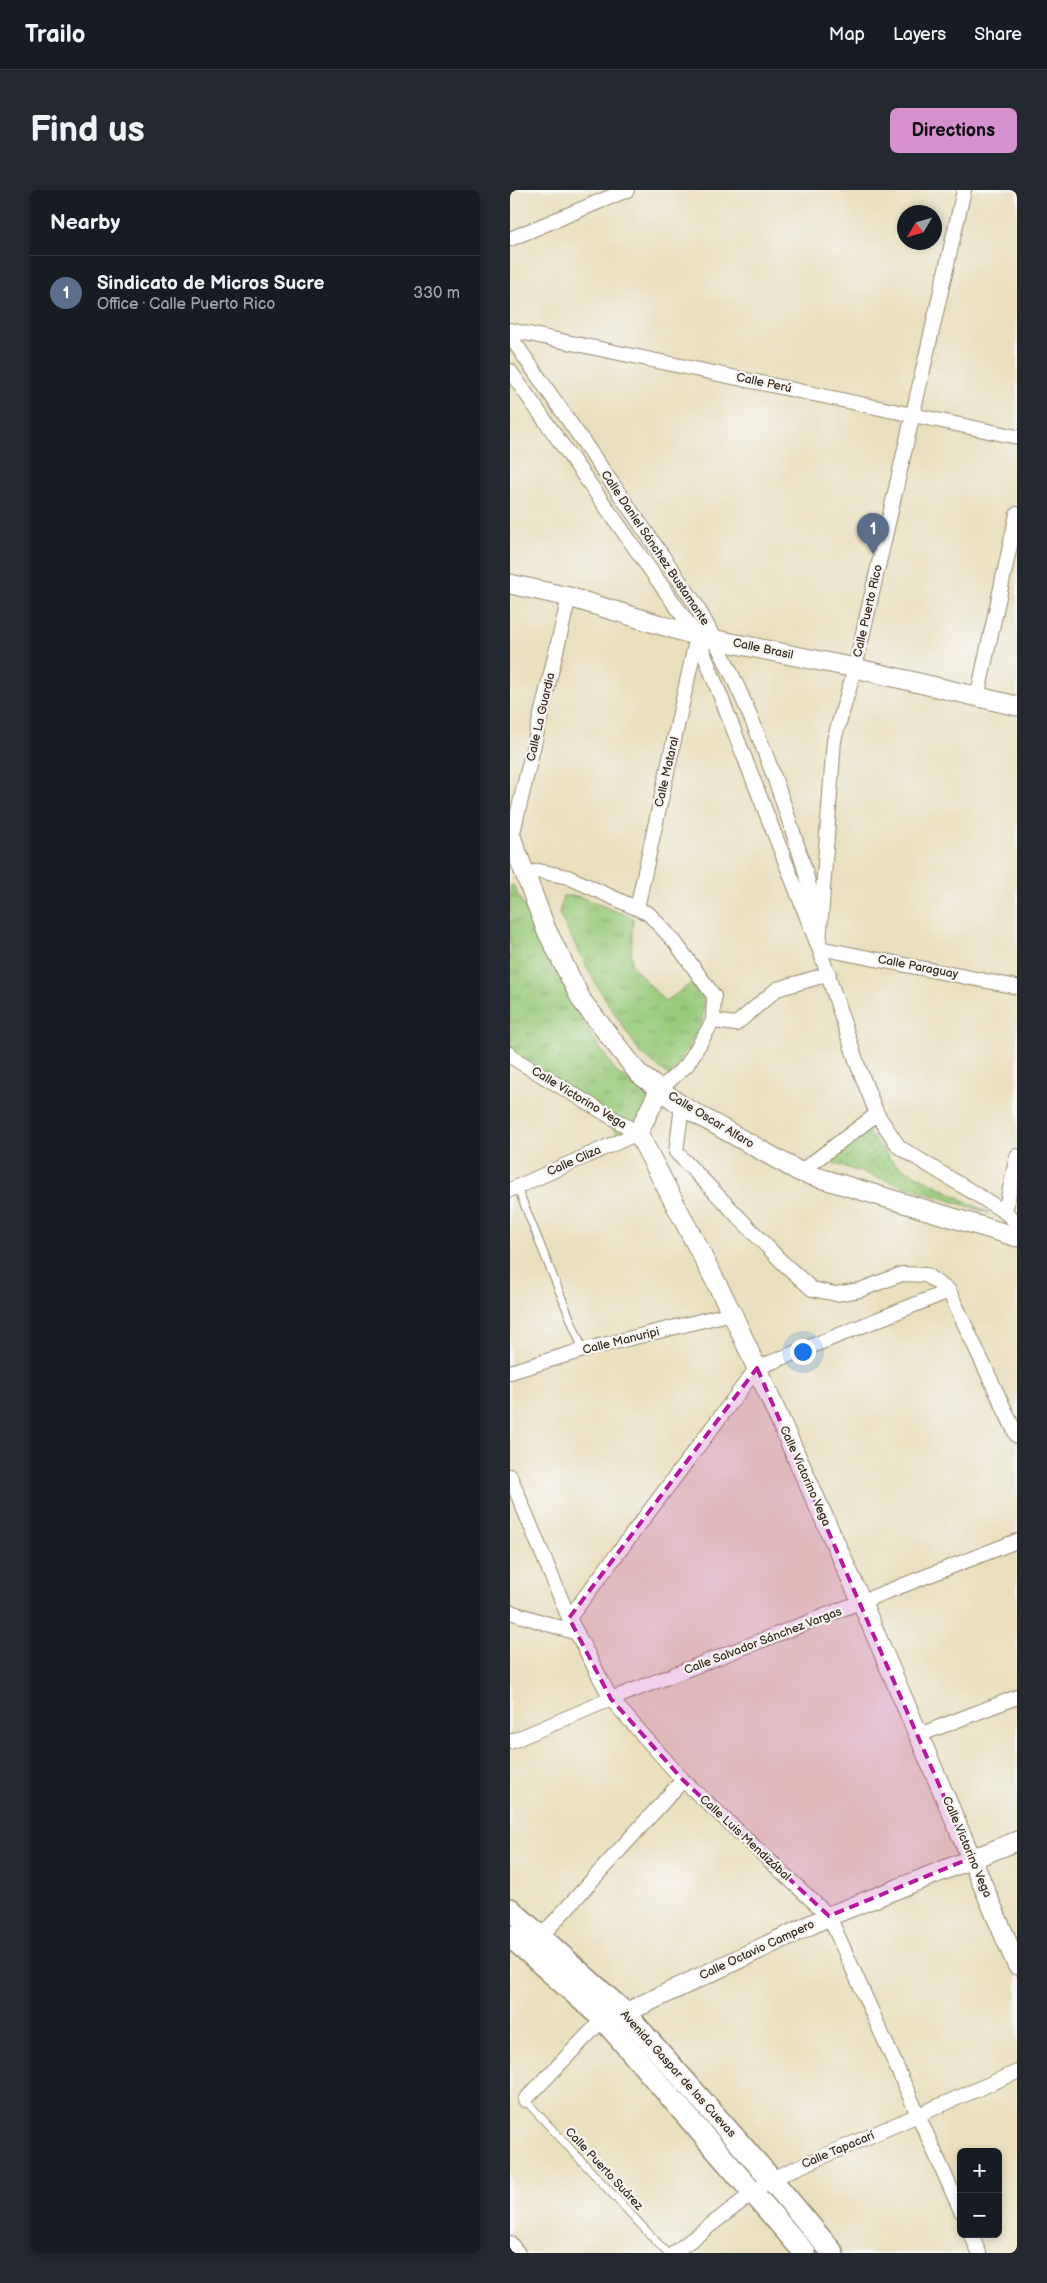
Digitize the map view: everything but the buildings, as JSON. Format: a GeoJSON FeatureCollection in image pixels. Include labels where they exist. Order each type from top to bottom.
{"type":"FeatureCollection","features":[{"type":"Feature","properties":{"kind":"main road","name":"Avenida Gaspar de las Cuevas"},"geometry":{"type":"LineString","coordinates":[[510,1909],[534,1944],[603,2019],[805,2253]]}},
{"type":"Feature","properties":{"kind":"main road","name":"Avenida Gaspar de las Cuevas"},"geometry":{"type":"LineString","coordinates":[[510,1936],[534,1944],[625,2013],[771,2179],[833,2253]]}},
{"type":"Feature","properties":{"kind":"street"},"geometry":{"type":"LineString","coordinates":[[510,239],[627,190]]}},
{"type":"Feature","properties":{"kind":"street","name":"Calle Puerto Rico"},"geometry":{"type":"LineString","coordinates":[[819,948],[834,740],[855,668],[964,190]]}},
{"type":"Feature","properties":{"kind":"street","name":"Calle Perú"},"geometry":{"type":"LineString","coordinates":[[510,330],[1017,437]]}},
{"type":"Feature","properties":{"kind":"street","name":"Calle Daniel Sánchez Bustamante"},"geometry":{"type":"LineString","coordinates":[[510,336],[693,600],[819,948],[858,1066],[877,1114],[899,1147],[1005,1212],[1017,1223]]}},
{"type":"Feature","properties":{"kind":"street","name":"Calle Daniel Sánchez Bustamante"},"geometry":{"type":"LineString","coordinates":[[510,371],[706,637],[776,780],[812,889],[819,948]]}},
{"type":"Feature","properties":{"kind":"street"},"geometry":{"type":"LineString","coordinates":[[977,698],[1017,514]]}},
{"type":"Feature","properties":{"kind":"street","name":"Calle Brasil"},"geometry":{"type":"LineString","coordinates":[[510,584],[570,597],[706,637],[855,668],[1017,706]]}},
{"type":"Feature","properties":{"kind":"street","name":"Calle La Guardia"},"geometry":{"type":"LineString","coordinates":[[511,836],[570,597]]}},
{"type":"Feature","properties":{"kind":"street","name":"Calle Mataral"},"geometry":{"type":"LineString","coordinates":[[636,908],[706,637]]}},
{"type":"Feature","properties":{"kind":"street","name":"Calle Oscar Alfaro"},"geometry":{"type":"LineString","coordinates":[[511,836],[546,928],[582,1001],[639,1074],[682,1106],[800,1172],[1017,1237]]}},
{"type":"Feature","properties":{"kind":"street"},"geometry":{"type":"LineString","coordinates":[[526,874],[539,871],[568,877],[649,914],[675,942],[714,996],[714,1021],[686,1065],[660,1089],[638,1133]]}},
{"type":"Feature","properties":{"kind":"street","name":"Calle Paraguay"},"geometry":{"type":"LineString","coordinates":[[819,948],[1017,986]]}},
{"type":"Feature","properties":{"kind":"street"},"geometry":{"type":"LineString","coordinates":[[714,1021],[736,1024],[777,989],[828,974]]}},
{"type":"Feature","properties":{"kind":"street","name":"Calle Victorino Vega"},"geometry":{"type":"LineString","coordinates":[[510,1054],[513,1058],[638,1133],[732,1313],[862,1603],[1016,1961]]}},
{"type":"Feature","properties":{"kind":"street"},"geometry":{"type":"LineString","coordinates":[[682,1106],[676,1152],[782,1262],[812,1289],[836,1294],[860,1290],[902,1274],[926,1275],[949,1291],[1017,1436]]}},
{"type":"Feature","properties":{"kind":"street"},"geometry":{"type":"LineString","coordinates":[[800,1172],[877,1114]]}},
{"type":"Feature","properties":{"kind":"street","name":"Calle Cliza"},"geometry":{"type":"LineString","coordinates":[[513,1188],[638,1133]]}},
{"type":"Feature","properties":{"kind":"street"},"geometry":{"type":"LineString","coordinates":[[1005,1212],[1017,1156]]}},
{"type":"Feature","properties":{"kind":"street"},"geometry":{"type":"LineString","coordinates":[[569,1618],[757,1368],[949,1291]]}},
{"type":"Feature","properties":{"kind":"street","name":"Calle Manuripi"},"geometry":{"type":"LineString","coordinates":[[510,1372],[583,1350],[732,1313]]}},
{"type":"Feature","properties":{"kind":"street","name":"Calle Luis Mendizábal"},"geometry":{"type":"LineString","coordinates":[[510,1476],[569,1618],[611,1699],[683,1780],[829,1916],[957,2202]]}},
{"type":"Feature","properties":{"kind":"street","name":"Calle Salvador Sánchez Vargas"},"geometry":{"type":"LineString","coordinates":[[510,1742],[611,1699],[862,1603],[1017,1541]]}},
{"type":"Feature","properties":{"kind":"street"},"geometry":{"type":"LineString","coordinates":[[510,1612],[577,1634]]}},
{"type":"Feature","properties":{"kind":"street"},"geometry":{"type":"LineString","coordinates":[[919,1735],[1017,1697]]}},
{"type":"Feature","properties":{"kind":"street"},"geometry":{"type":"LineString","coordinates":[[534,1944],[683,1780]]}},
{"type":"Feature","properties":{"kind":"street","name":"Calle Octavio Campero"},"geometry":{"type":"LineString","coordinates":[[603,2019],[625,2013],[829,1916],[1017,1841]]}},
{"type":"Feature","properties":{"kind":"street"},"geometry":{"type":"LineString","coordinates":[[525,2100],[603,2019]]}},
{"type":"Feature","properties":{"kind":"street","name":"Calle Tapacarí"},"geometry":{"type":"LineString","coordinates":[[674,2253],[771,2179],[1017,2072]]}},
{"type":"Feature","properties":{"kind":"street"},"geometry":{"type":"LineString","coordinates":[[973,2238],[979,2253]]}},
{"type":"Feature","properties":{"kind":"street"},"geometry":{"type":"LineString","coordinates":[[510,2243],[518,2253]]}},
{"type":"Feature","properties":{"kind":"lane"},"geometry":{"type":"LineString","coordinates":[[513,1188],[583,1350]]}},
{"type":"Feature","properties":{"kind":"lane","name":"Calle Puerto Suárez"},"geometry":{"type":"LineString","coordinates":[[525,2100],[667,2253]]}},
{"type":"Feature","properties":{"kind":"highlighted area"},"geometry":{"type":"Polygon","coordinates":[[[757,1368],[971,1858],[829,1916],[683,1780],[611,1699],[569,1618],[757,1368]]]}},
{"type":"Feature","properties":{"kind":"green space"},"geometry":{"type":"Polygon","coordinates":[[[513,885],[587,1029],[617,1073],[647,1093],[652,1107],[622,1135],[537,1078],[510,1051],[510,886],[513,885]]]}},
{"type":"Feature","properties":{"kind":"green space"},"geometry":{"type":"Polygon","coordinates":[[[563,896],[578,896],[633,918],[631,964],[665,1002],[696,980],[705,999],[702,1022],[671,1077],[641,1054],[598,988],[559,914],[563,896]]]}},
{"type":"Feature","properties":{"kind":"green space"},"geometry":{"type":"Polygon","coordinates":[[[867,1131],[895,1164],[989,1213],[835,1164],[830,1159],[867,1131]]]}},
{"type":"Feature","properties":{"kind":"place","name":"Sindicato de Micros Sucre"},"geometry":{"type":"Point","coordinates":[873,554]}}]}
